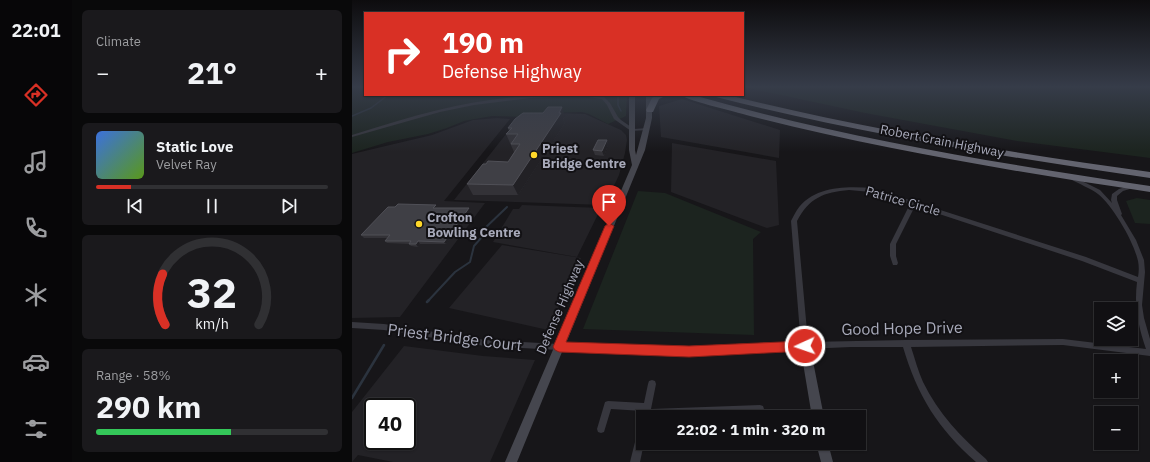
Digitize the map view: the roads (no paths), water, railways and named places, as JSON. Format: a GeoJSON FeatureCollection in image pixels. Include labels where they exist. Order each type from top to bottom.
{"type":"FeatureCollection","features":[{"type":"Feature","properties":{"kind":"highway","name":"Robert Crain Highway"},"geometry":{"type":"LineString","coordinates":[[736,109],[850,136],[949,157],[1150,189]]}},
{"type":"Feature","properties":{"kind":"highway","name":"Robert Crain Highway"},"geometry":{"type":"LineString","coordinates":[[775,109],[910,138],[1022,157],[1150,175]]}},
{"type":"Feature","properties":{"kind":"main road"},"geometry":{"type":"LineString","coordinates":[[632,109],[632,150],[635,164]]}},
{"type":"Feature","properties":{"kind":"main road","name":"Defense Highway"},"geometry":{"type":"LineString","coordinates":[[511,462],[642,150],[650,110]]}},
{"type":"Feature","properties":{"kind":"main road"},"geometry":{"type":"LineString","coordinates":[[805,346],[817,410]]}},
{"type":"Feature","properties":{"kind":"main road","name":"Good Hope Drive"},"geometry":{"type":"LineString","coordinates":[[559,347],[689,351],[805,346]]}},
{"type":"Feature","properties":{"kind":"main road"},"geometry":{"type":"LineString","coordinates":[[824,450],[827,462]]}},
{"type":"Feature","properties":{"kind":"street"},"geometry":{"type":"LineString","coordinates":[[352,136],[451,109]]}},
{"type":"Feature","properties":{"kind":"street"},"geometry":{"type":"LineString","coordinates":[[611,109],[616,118],[633,130],[647,129]]}},
{"type":"Feature","properties":{"kind":"street"},"geometry":{"type":"LineString","coordinates":[[1069,177],[1087,185],[1102,195],[1122,221]]}},
{"type":"Feature","properties":{"kind":"street"},"geometry":{"type":"LineString","coordinates":[[1132,187],[1121,190],[1114,196],[1114,200],[1122,221],[1141,260],[1142,269],[1139,301],[1140,315],[1143,331],[1150,349]]}},
{"type":"Feature","properties":{"kind":"street","name":"Patrice Circle"},"geometry":{"type":"LineString","coordinates":[[805,346],[794,221],[802,206],[819,194],[831,190],[857,188],[884,193],[1084,259],[1140,280]]}},
{"type":"Feature","properties":{"kind":"street"},"geometry":{"type":"LineString","coordinates":[[895,263],[893,256],[893,244],[914,203]]}},
{"type":"Feature","properties":{"kind":"street","name":"Priest Bridge Court"},"geometry":{"type":"LineString","coordinates":[[352,326],[384,328],[485,343],[559,347]]}},
{"type":"Feature","properties":{"kind":"street","name":"Good Hope Drive"},"geometry":{"type":"LineString","coordinates":[[805,346],[906,343],[1063,342],[1150,353]]}},
{"type":"Feature","properties":{"kind":"street"},"geometry":{"type":"LineString","coordinates":[[906,343],[916,374],[934,409],[964,445],[983,462]]}},
{"type":"Feature","properties":{"kind":"street"},"geometry":{"type":"LineString","coordinates":[[647,410],[652,384]]}},
{"type":"Feature","properties":{"kind":"street"},"geometry":{"type":"LineString","coordinates":[[601,429],[608,406],[636,411]]}},
{"type":"Feature","properties":{"kind":"street"},"geometry":{"type":"LineString","coordinates":[[732,410],[760,409]]}},
{"type":"Feature","properties":{"kind":"street"},"geometry":{"type":"LineString","coordinates":[[635,462],[638,450]]}},
{"type":"Feature","properties":{"kind":"waterway"},"geometry":{"type":"LineString","coordinates":[[352,116],[370,109]]}},
{"type":"Feature","properties":{"kind":"waterway"},"geometry":{"type":"LineString","coordinates":[[428,301],[455,272],[470,262],[474,246],[481,238],[483,230],[507,207]]}},
{"type":"Feature","properties":{"kind":"waterway"},"geometry":{"type":"LineString","coordinates":[[352,398],[384,345]]}},
{"type":"Feature","properties":{"kind":"place","name":"Priest Bridge Centre"},"geometry":{"type":"Point","coordinates":[534,155]}},
{"type":"Feature","properties":{"kind":"place","name":"Crofton Bowling Centre"},"geometry":{"type":"Point","coordinates":[419,224]}}]}
